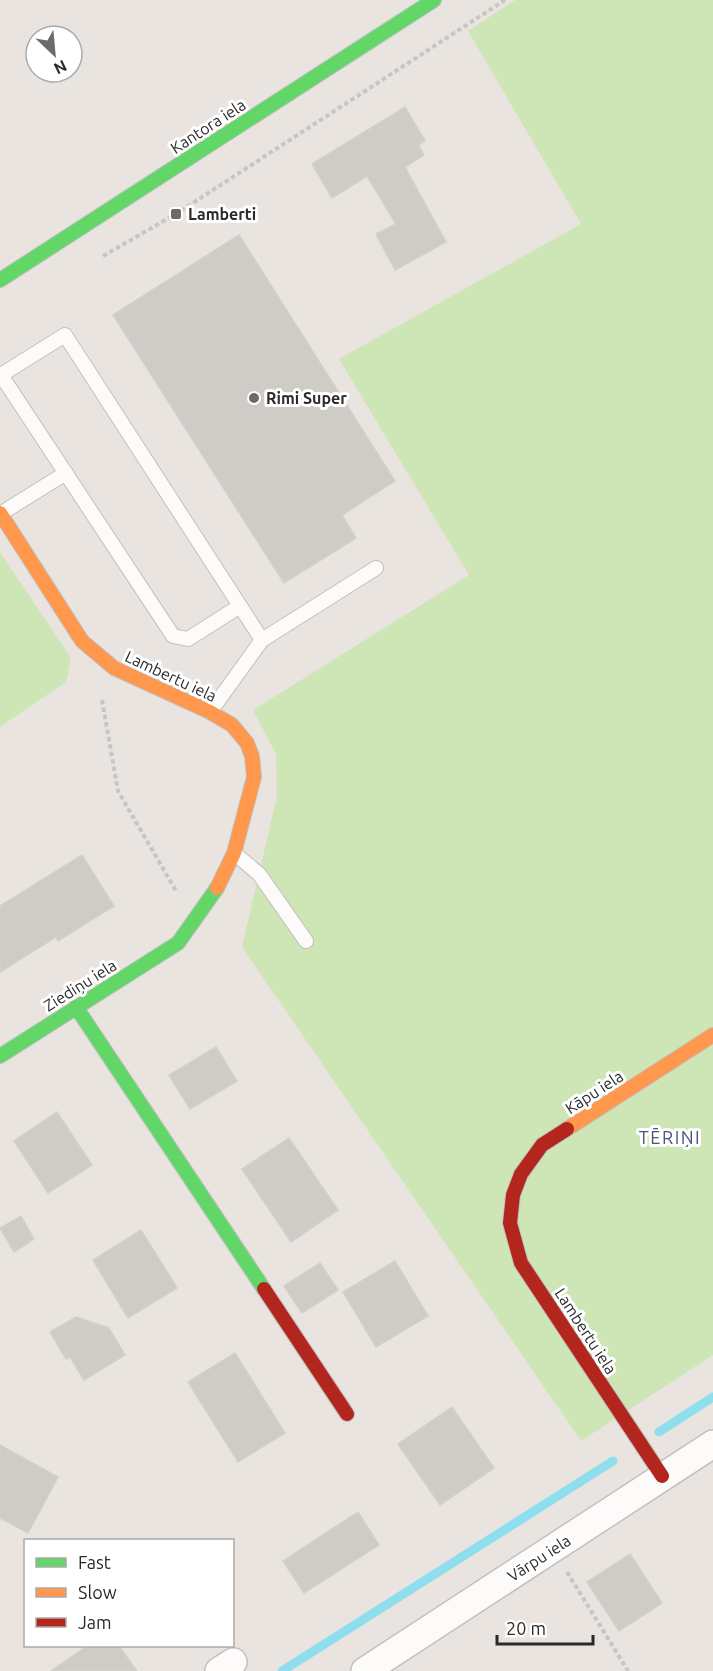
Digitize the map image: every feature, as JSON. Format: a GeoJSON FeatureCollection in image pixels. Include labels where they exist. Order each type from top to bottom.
{"type":"FeatureCollection","features":[{"type":"Feature","properties":{"kind":"street","name":"Kantora iela"},"geometry":{"type":"LineString","coordinates":[[0,280],[434,0]]}},
{"type":"Feature","properties":{"kind":"street","name":"Lambertu iela"},"geometry":{"type":"LineString","coordinates":[[0,514],[82,641],[114,668],[210,712],[232,725],[247,743],[252,756],[254,777],[234,854],[215,892],[177,943]]}},
{"type":"Feature","properties":{"kind":"street","name":"Ziediņu iela"},"geometry":{"type":"LineString","coordinates":[[0,1056],[177,943]]}},
{"type":"Feature","properties":{"kind":"street"},"geometry":{"type":"LineString","coordinates":[[76,1007],[347,1414]]}},
{"type":"Feature","properties":{"kind":"street","name":"Kāpu iela"},"geometry":{"type":"LineString","coordinates":[[513,1195],[520,1174],[542,1145],[713,1035]]}},
{"type":"Feature","properties":{"kind":"street","name":"Lambertu iela"},"geometry":{"type":"LineString","coordinates":[[513,1195],[510,1223],[521,1263],[662,1476]]}},
{"type":"Feature","properties":{"kind":"street","name":"Vārpu iela"},"geometry":{"type":"LineString","coordinates":[[365,1671],[713,1444]]}},
{"type":"Feature","properties":{"kind":"lane"},"geometry":{"type":"LineString","coordinates":[[240,606],[188,639],[173,636],[1,375],[65,335],[262,640]]}},
{"type":"Feature","properties":{"kind":"lane"},"geometry":{"type":"LineString","coordinates":[[0,514],[66,473]]}},
{"type":"Feature","properties":{"kind":"lane"},"geometry":{"type":"LineString","coordinates":[[210,712],[262,640],[376,568]]}},
{"type":"Feature","properties":{"kind":"lane"},"geometry":{"type":"LineString","coordinates":[[234,854],[260,874],[306,941]]}},
{"type":"Feature","properties":{"kind":"path"},"geometry":{"type":"LineString","coordinates":[[93,262],[176,214],[505,0]]}},
{"type":"Feature","properties":{"kind":"path"},"geometry":{"type":"LineString","coordinates":[[114,668],[102,683],[100,692],[118,791],[193,920]]}},
{"type":"Feature","properties":{"kind":"path"},"geometry":{"type":"LineString","coordinates":[[553,1549],[628,1671]]}},
{"type":"Feature","properties":{"kind":"green space"},"geometry":{"type":"Polygon","coordinates":[[[515,0],[713,0],[713,1355],[581,1441],[242,947],[277,796],[276,754],[253,710],[469,575],[339,359],[581,224],[468,31],[515,0]]]}},
{"type":"Feature","properties":{"kind":"green space"},"geometry":{"type":"Polygon","coordinates":[[[0,552],[71,658],[66,682],[0,727],[0,552]]]}},
{"type":"Feature","properties":{"kind":"building"},"geometry":{"type":"Polygon","coordinates":[[[405,107],[425,141],[418,145],[424,155],[405,167],[446,242],[395,270],[376,234],[396,224],[367,176],[332,198],[312,164],[405,107]]]}},
{"type":"Feature","properties":{"kind":"building","name":"Rimi Super"},"geometry":{"type":"Polygon","coordinates":[[[239,235],[395,481],[342,515],[356,538],[284,583],[113,315],[239,235]]]}},
{"type":"Feature","properties":{"kind":"building"},"geometry":{"type":"Polygon","coordinates":[[[82,855],[114,906],[58,941],[56,937],[0,972],[0,906],[82,855]]]}},
{"type":"Feature","properties":{"kind":"building"},"geometry":{"type":"Polygon","coordinates":[[[216,1047],[237,1081],[190,1109],[169,1075],[216,1047]]]}},
{"type":"Feature","properties":{"kind":"building"},"geometry":{"type":"Polygon","coordinates":[[[57,1112],[92,1165],[48,1193],[14,1141],[57,1112]]]}},
{"type":"Feature","properties":{"kind":"building"},"geometry":{"type":"Polygon","coordinates":[[[289,1138],[338,1210],[291,1242],[242,1169],[289,1138]]]}},
{"type":"Feature","properties":{"kind":"building"},"geometry":{"type":"Polygon","coordinates":[[[21,1216],[34,1239],[14,1252],[0,1228],[21,1216]]]}},
{"type":"Feature","properties":{"kind":"building"},"geometry":{"type":"Polygon","coordinates":[[[141,1230],[177,1288],[128,1318],[93,1260],[141,1230]]]}},
{"type":"Feature","properties":{"kind":"building"},"geometry":{"type":"Polygon","coordinates":[[[395,1261],[428,1316],[376,1347],[343,1292],[395,1261]]]}},
{"type":"Feature","properties":{"kind":"building"},"geometry":{"type":"Polygon","coordinates":[[[320,1263],[338,1290],[302,1313],[284,1286],[320,1263]]]}},
{"type":"Feature","properties":{"kind":"building"},"geometry":{"type":"Polygon","coordinates":[[[76,1317],[109,1328],[125,1355],[84,1380],[70,1357],[66,1359],[50,1332],[76,1317]]]}},
{"type":"Feature","properties":{"kind":"building"},"geometry":{"type":"Polygon","coordinates":[[[235,1353],[285,1433],[238,1462],[188,1382],[235,1353]]]}},
{"type":"Feature","properties":{"kind":"building"},"geometry":{"type":"Polygon","coordinates":[[[452,1407],[494,1468],[440,1505],[398,1444],[452,1407]]]}},
{"type":"Feature","properties":{"kind":"building"},"geometry":{"type":"Polygon","coordinates":[[[0,1445],[58,1477],[28,1533],[0,1518],[0,1445]]]}},
{"type":"Feature","properties":{"kind":"building"},"geometry":{"type":"Polygon","coordinates":[[[358,1512],[379,1545],[304,1593],[283,1561],[358,1512]]]}},
{"type":"Feature","properties":{"kind":"building"},"geometry":{"type":"Polygon","coordinates":[[[630,1554],[662,1603],[619,1631],[587,1582],[630,1554]]]}},
{"type":"Feature","properties":{"kind":"building"},"geometry":{"type":"Polygon","coordinates":[[[86,1647],[120,1647],[137,1671],[51,1671],[86,1647]]]}},
{"type":"Feature","properties":{"kind":"waterway"},"geometry":{"type":"LineString","coordinates":[[659,1432],[713,1397]]}},
{"type":"Feature","properties":{"kind":"waterway"},"geometry":{"type":"LineString","coordinates":[[282,1671],[613,1461]]}},
{"type":"Feature","properties":{"kind":"traffic: fast"},"geometry":{"type":"LineString","coordinates":[[0,280],[434,0]]}},
{"type":"Feature","properties":{"kind":"traffic: fast"},"geometry":{"type":"LineString","coordinates":[[0,1056],[178,943],[217,888]]}},
{"type":"Feature","properties":{"kind":"traffic: fast"},"geometry":{"type":"LineString","coordinates":[[76,1007],[264,1289]]}},
{"type":"Feature","properties":{"kind":"traffic: slow"},"geometry":{"type":"LineString","coordinates":[[0,513],[82,641],[114,668],[210,712],[232,725],[247,743],[252,756],[254,777],[234,853],[217,888]]}},
{"type":"Feature","properties":{"kind":"traffic: slow"},"geometry":{"type":"LineString","coordinates":[[567,1129],[713,1035]]}},
{"type":"Feature","properties":{"kind":"traffic: jam"},"geometry":{"type":"LineString","coordinates":[[567,1129],[542,1145],[521,1174],[513,1195],[510,1223],[521,1263],[662,1476]]}},
{"type":"Feature","properties":{"kind":"traffic: jam"},"geometry":{"type":"LineString","coordinates":[[264,1289],[347,1414]]}},
{"type":"Feature","properties":{"kind":"place","name":"Lamberti"},"geometry":{"type":"Point","coordinates":[176,214]}},
{"type":"Feature","properties":{"kind":"place","name":"Rimi Super"},"geometry":{"type":"Point","coordinates":[254,398]}},
{"type":"Feature","properties":{"kind":"district","name":"TĒRIŅI"},"geometry":{"type":"Point","coordinates":[670,1137]}}]}
